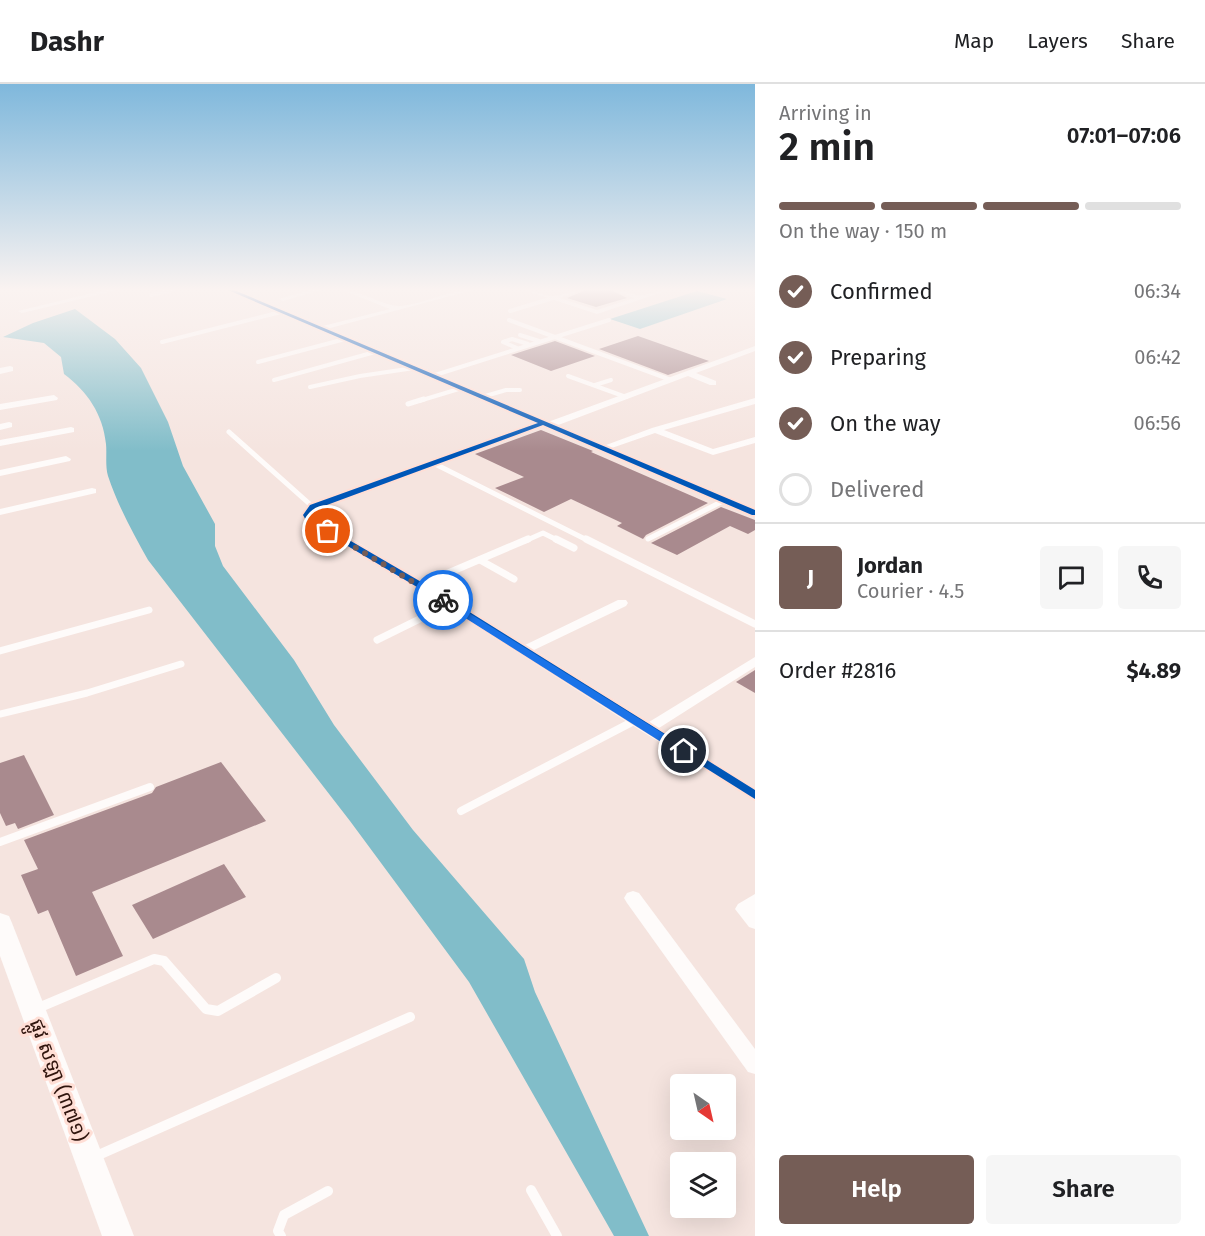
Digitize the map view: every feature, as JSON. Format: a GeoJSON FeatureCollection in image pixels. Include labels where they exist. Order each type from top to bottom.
{"type":"FeatureCollection","features":[{"type":"Feature","properties":{"kind":"street"},"geometry":{"type":"LineString","coordinates":[[357,344],[755,513]]}},
{"type":"Feature","properties":{"kind":"street"},"geometry":{"type":"LineString","coordinates":[[755,348],[690,374],[313,507],[307,515],[310,520],[420,585],[755,795]]}},
{"type":"Feature","properties":{"kind":"street"},"geometry":{"type":"LineString","coordinates":[[0,371],[10,369]]}},
{"type":"Feature","properties":{"kind":"street"},"geometry":{"type":"LineString","coordinates":[[690,374],[713,383]]}},
{"type":"Feature","properties":{"kind":"street"},"geometry":{"type":"LineString","coordinates":[[0,407],[54,398]]}},
{"type":"Feature","properties":{"kind":"street"},"geometry":{"type":"LineString","coordinates":[[603,448],[655,430],[755,401]]}},
{"type":"Feature","properties":{"kind":"street"},"geometry":{"type":"LineString","coordinates":[[0,443],[71,430]]}},
{"type":"Feature","properties":{"kind":"street"},"geometry":{"type":"LineString","coordinates":[[655,430],[713,452],[755,440]]}},
{"type":"Feature","properties":{"kind":"street"},"geometry":{"type":"LineString","coordinates":[[0,473],[66,459]]}},
{"type":"Feature","properties":{"kind":"street"},"geometry":{"type":"LineString","coordinates":[[0,512],[92,491]]}},
{"type":"Feature","properties":{"kind":"street"},"geometry":{"type":"LineString","coordinates":[[524,650],[622,603]]}},
{"type":"Feature","properties":{"kind":"street"},"geometry":{"type":"LineString","coordinates":[[648,729],[755,661]]}},
{"type":"Feature","properties":{"kind":"street"},"geometry":{"type":"LineString","coordinates":[[633,898],[753,1060]]}},
{"type":"Feature","properties":{"kind":"street"},"geometry":{"type":"LineString","coordinates":[[755,901],[744,909],[755,922]]}},
{"type":"Feature","properties":{"kind":"street","name":"ផ្លូវ សឡា (៣៧១)"},"geometry":{"type":"LineString","coordinates":[[0,923],[118,1236]]}},
{"type":"Feature","properties":{"kind":"lane"},"geometry":{"type":"LineString","coordinates":[[258,363],[328,344]]}},
{"type":"Feature","properties":{"kind":"lane"},"geometry":{"type":"LineString","coordinates":[[507,344],[517,348]]}},
{"type":"Feature","properties":{"kind":"lane"},"geometry":{"type":"LineString","coordinates":[[432,376],[532,344]]}},
{"type":"Feature","properties":{"kind":"lane"},"geometry":{"type":"LineString","coordinates":[[574,344],[671,380]]}},
{"type":"Feature","properties":{"kind":"lane"},"geometry":{"type":"LineString","coordinates":[[274,380],[375,351]]}},
{"type":"Feature","properties":{"kind":"lane"},"geometry":{"type":"LineString","coordinates":[[310,387],[360,376],[414,368]]}},
{"type":"Feature","properties":{"kind":"lane"},"geometry":{"type":"LineString","coordinates":[[568,376],[626,397]]}},
{"type":"Feature","properties":{"kind":"lane"},"geometry":{"type":"LineString","coordinates":[[595,386],[611,380]]}},
{"type":"Feature","properties":{"kind":"lane"},"geometry":{"type":"LineString","coordinates":[[408,404],[462,388]]}},
{"type":"Feature","properties":{"kind":"lane"},"geometry":{"type":"LineString","coordinates":[[482,397],[506,390],[520,390]]}},
{"type":"Feature","properties":{"kind":"lane"},"geometry":{"type":"LineString","coordinates":[[229,432],[313,507]]}},
{"type":"Feature","properties":{"kind":"lane"},"geometry":{"type":"LineString","coordinates":[[433,463],[755,624]]}},
{"type":"Feature","properties":{"kind":"lane"},"geometry":{"type":"LineString","coordinates":[[648,539],[725,500]]}},
{"type":"Feature","properties":{"kind":"lane"},"geometry":{"type":"LineString","coordinates":[[420,585],[543,533],[574,548]]}},
{"type":"Feature","properties":{"kind":"lane"},"geometry":{"type":"LineString","coordinates":[[480,560],[514,579]]}},
{"type":"Feature","properties":{"kind":"lane"},"geometry":{"type":"LineString","coordinates":[[378,640],[450,604]]}},
{"type":"Feature","properties":{"kind":"lane"},"geometry":{"type":"LineString","coordinates":[[0,651],[148,610]]}},
{"type":"Feature","properties":{"kind":"lane"},"geometry":{"type":"LineString","coordinates":[[0,714],[87,693],[181,664]]}},
{"type":"Feature","properties":{"kind":"lane"},"geometry":{"type":"LineString","coordinates":[[461,811],[634,721]]}},
{"type":"Feature","properties":{"kind":"lane"},"geometry":{"type":"LineString","coordinates":[[0,842],[150,786]]}},
{"type":"Feature","properties":{"kind":"lane"},"geometry":{"type":"LineString","coordinates":[[33,1010],[154,959],[164,961],[206,1009],[218,1011],[276,978]]}},
{"type":"Feature","properties":{"kind":"lane"},"geometry":{"type":"LineString","coordinates":[[89,1159],[410,1017]]}},
{"type":"Feature","properties":{"kind":"lane"},"geometry":{"type":"LineString","coordinates":[[531,1190],[557,1236]]}},
{"type":"Feature","properties":{"kind":"lane"},"geometry":{"type":"LineString","coordinates":[[281,1236],[278,1231],[284,1215],[328,1191]]}},
{"type":"Feature","properties":{"kind":"water"},"geometry":{"type":"Polygon","coordinates":[[[45,344],[119,344],[141,368],[168,422],[183,466],[215,524],[215,546],[223,566],[294,660],[334,725],[413,830],[524,959],[535,992],[649,1236],[614,1236],[469,982],[350,821],[148,560],[121,509],[108,476],[106,444],[97,413],[87,396],[64,374],[61,357],[45,344]]]}},
{"type":"Feature","properties":{"kind":"building"},"geometry":{"type":"Polygon","coordinates":[[[546,344],[562,344],[595,356],[551,371],[511,355],[546,344]]]}},
{"type":"Feature","properties":{"kind":"building"},"geometry":{"type":"Polygon","coordinates":[[[615,344],[660,344],[709,361],[668,375],[599,349],[615,344]]]}},
{"type":"Feature","properties":{"kind":"building"},"geometry":{"type":"Polygon","coordinates":[[[541,430],[708,503],[646,535],[643,539],[617,526],[622,523],[571,499],[544,512],[495,488],[524,477],[475,454],[541,430]]]}},
{"type":"Feature","properties":{"kind":"building"},"geometry":{"type":"Polygon","coordinates":[[[721,507],[755,520],[755,530],[748,534],[730,526],[677,555],[651,543],[721,507]]]}},
{"type":"Feature","properties":{"kind":"building"},"geometry":{"type":"Polygon","coordinates":[[[755,670],[755,693],[736,682],[755,670]]]}},
{"type":"Feature","properties":{"kind":"building"},"geometry":{"type":"Polygon","coordinates":[[[24,755],[54,815],[18,829],[15,823],[6,826],[0,813],[0,763],[24,755]]]}},
{"type":"Feature","properties":{"kind":"building"},"geometry":{"type":"Polygon","coordinates":[[[221,762],[266,821],[92,892],[123,956],[76,976],[48,910],[38,914],[21,875],[38,869],[24,840],[152,793],[156,787],[221,762]]]}},
{"type":"Feature","properties":{"kind":"building"},"geometry":{"type":"Polygon","coordinates":[[[224,864],[246,897],[153,939],[132,905],[224,864]]]}},
{"type":"Feature","properties":{"kind":"cycle path"},"geometry":{"type":"LineString","coordinates":[[357,344],[755,513]]}},
{"type":"Feature","properties":{"kind":"cycle path"},"geometry":{"type":"LineString","coordinates":[[544,423],[313,507],[307,515],[310,520],[420,585],[755,795]]}},
{"type":"Feature","properties":{"kind":"way so far"},"geometry":{"type":"LineString","coordinates":[[328,531],[443,600]]}},
{"type":"Feature","properties":{"kind":"route"},"geometry":{"type":"LineString","coordinates":[[443,600],[684,751]]}}]}
